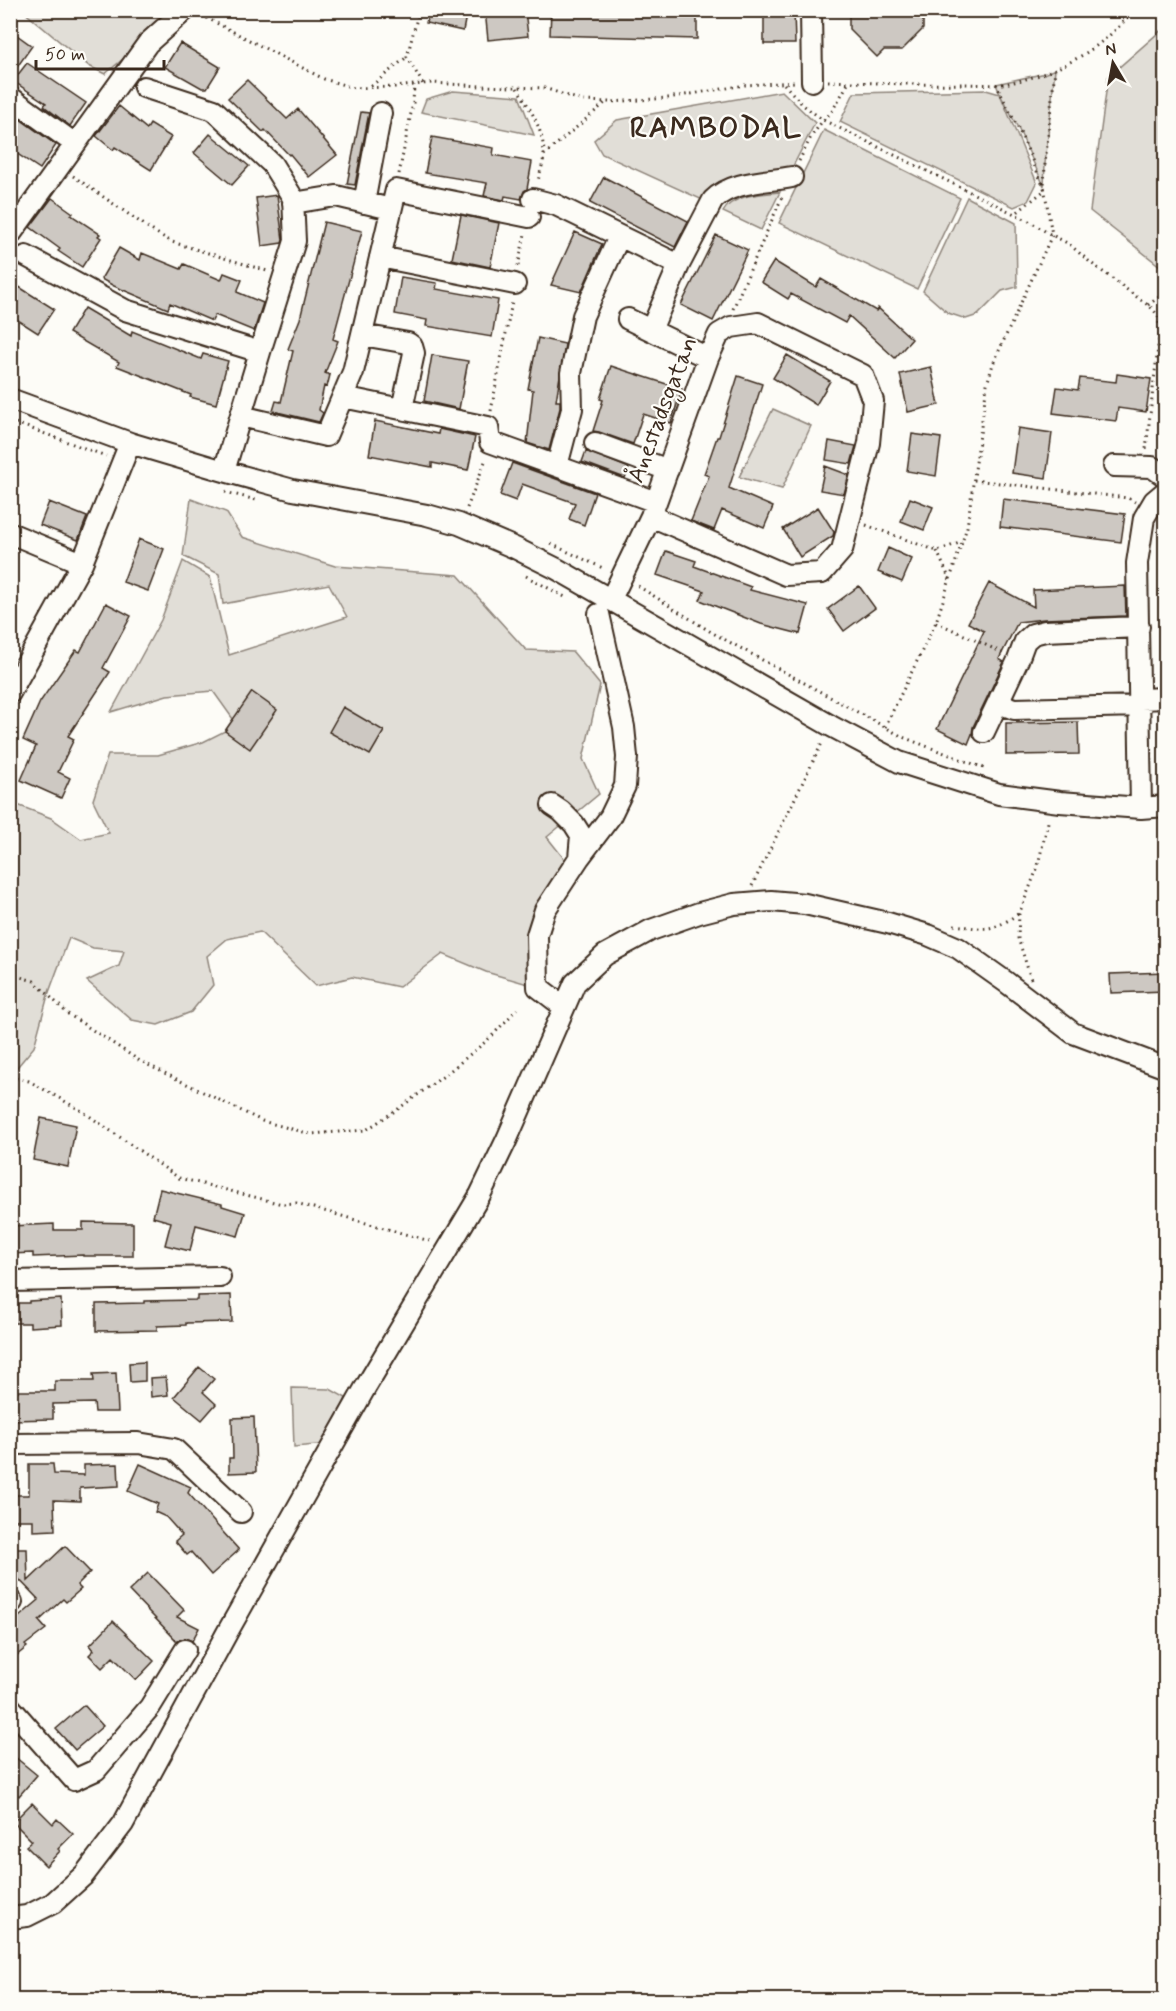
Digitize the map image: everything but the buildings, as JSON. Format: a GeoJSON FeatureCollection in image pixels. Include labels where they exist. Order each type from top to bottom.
{"type":"FeatureCollection","features":[{"type":"Feature","properties":{"kind":"street"},"geometry":{"type":"LineString","coordinates":[[10,235],[148,43],[185,10]]}},
{"type":"Feature","properties":{"kind":"street"},"geometry":{"type":"LineString","coordinates":[[812,10],[812,81]]}},
{"type":"Feature","properties":{"kind":"street"},"geometry":{"type":"LineString","coordinates":[[144,87],[214,110],[272,164],[293,198],[295,241],[225,471]]}},
{"type":"Feature","properties":{"kind":"street"},"geometry":{"type":"LineString","coordinates":[[10,97],[75,144]]}},
{"type":"Feature","properties":{"kind":"street"},"geometry":{"type":"LineString","coordinates":[[364,202],[381,113]]}},
{"type":"Feature","properties":{"kind":"street"},"geometry":{"type":"LineString","coordinates":[[651,330],[679,265],[713,200],[720,193],[732,187],[792,177]]}},
{"type":"Feature","properties":{"kind":"street"},"geometry":{"type":"LineString","coordinates":[[293,203],[336,196],[364,202],[393,199],[531,208],[556,206],[679,265]]}},
{"type":"Feature","properties":{"kind":"street"},"geometry":{"type":"LineString","coordinates":[[241,416],[326,436],[354,372],[393,199]]}},
{"type":"Feature","properties":{"kind":"street"},"geometry":{"type":"LineString","coordinates":[[557,466],[572,409],[572,373],[583,316],[619,237]]}},
{"type":"Feature","properties":{"kind":"street"},"geometry":{"type":"LineString","coordinates":[[26,256],[125,310],[260,352]]}},
{"type":"Feature","properties":{"kind":"street"},"geometry":{"type":"LineString","coordinates":[[380,257],[515,284]]}},
{"type":"Feature","properties":{"kind":"street"},"geometry":{"type":"LineString","coordinates":[[628,319],[708,358]]}},
{"type":"Feature","properties":{"kind":"street","name":"Ånestadsgatan"},"geometry":{"type":"LineString","coordinates":[[605,607],[653,509],[708,358],[719,334],[731,327],[758,323],[863,375],[873,401],[869,443],[842,550],[822,573],[786,575],[653,509]]}},
{"type":"Feature","properties":{"kind":"street"},"geometry":{"type":"LineString","coordinates":[[362,335],[408,343],[412,346],[414,353],[402,409]]}},
{"type":"Feature","properties":{"kind":"street"},"geometry":{"type":"LineString","coordinates":[[343,397],[402,409],[489,435],[653,509]]}},
{"type":"Feature","properties":{"kind":"street"},"geometry":{"type":"LineString","coordinates":[[10,399],[130,443],[225,471],[293,489],[427,515],[459,524],[514,548],[605,607],[899,762],[999,794],[1141,808],[1166,806]]}},
{"type":"Feature","properties":{"kind":"street"},"geometry":{"type":"LineString","coordinates":[[10,693],[82,563],[130,443]]}},
{"type":"Feature","properties":{"kind":"street"},"geometry":{"type":"LineString","coordinates":[[595,443],[668,470]]}},
{"type":"Feature","properties":{"kind":"street"},"geometry":{"type":"LineString","coordinates":[[1114,466],[1152,466],[1166,477]]}},
{"type":"Feature","properties":{"kind":"street"},"geometry":{"type":"LineString","coordinates":[[1141,808],[1137,563],[1144,518],[1155,501],[1166,491]]}},
{"type":"Feature","properties":{"kind":"street"},"geometry":{"type":"LineString","coordinates":[[10,533],[82,563]]}},
{"type":"Feature","properties":{"kind":"street"},"geometry":{"type":"LineString","coordinates":[[564,1007],[538,987],[537,935],[545,909],[610,817],[626,786],[627,757],[624,727],[605,607]]}},
{"type":"Feature","properties":{"kind":"street"},"geometry":{"type":"LineString","coordinates":[[984,732],[1025,641],[1033,634],[1045,631],[1139,627]]}},
{"type":"Feature","properties":{"kind":"street"},"geometry":{"type":"LineString","coordinates":[[1000,697],[1006,706],[1014,710],[1141,703],[1166,698]]}},
{"type":"Feature","properties":{"kind":"street"},"geometry":{"type":"LineString","coordinates":[[552,805],[574,824],[581,835],[579,858]]}},
{"type":"Feature","properties":{"kind":"street"},"geometry":{"type":"LineString","coordinates":[[10,1918],[27,1916],[53,1904],[84,1875],[123,1824],[365,1388],[480,1195],[575,983],[605,955],[651,930],[685,916],[743,904],[771,902],[805,904],[888,923],[928,935],[958,948],[1073,1034],[1166,1068]]}},
{"type":"Feature","properties":{"kind":"street"},"geometry":{"type":"LineString","coordinates":[[10,1281],[220,1277]]}},
{"type":"Feature","properties":{"kind":"street"},"geometry":{"type":"LineString","coordinates":[[10,1444],[138,1443],[174,1449],[241,1512]]}},
{"type":"Feature","properties":{"kind":"street"},"geometry":{"type":"LineString","coordinates":[[10,1707],[74,1780],[96,1770],[150,1707],[185,1650]]}},
{"type":"Feature","properties":{"kind":"path"},"geometry":{"type":"LineString","coordinates":[[192,10],[324,79],[354,88],[432,83],[544,88],[583,101],[607,102],[668,98],[746,85],[812,81],[1006,84],[1046,73],[1089,53],[1134,10]]}},
{"type":"Feature","properties":{"kind":"path"},"geometry":{"type":"LineString","coordinates":[[370,87],[407,57],[419,10]]}},
{"type":"Feature","properties":{"kind":"path"},"geometry":{"type":"LineString","coordinates":[[407,57],[423,84]]}},
{"type":"Feature","properties":{"kind":"path"},"geometry":{"type":"LineString","coordinates":[[885,728],[936,622],[967,527],[987,384],[993,363],[1052,235],[1045,190],[1045,164],[1055,69]]}},
{"type":"Feature","properties":{"kind":"path"},"geometry":{"type":"LineString","coordinates":[[731,327],[734,307],[811,137],[831,113],[849,82]]}},
{"type":"Feature","properties":{"kind":"path"},"geometry":{"type":"LineString","coordinates":[[783,83],[803,105],[823,120],[1029,220],[1069,244],[1158,316],[1160,330],[1144,466]]}},
{"type":"Feature","properties":{"kind":"path"},"geometry":{"type":"LineString","coordinates":[[996,84],[1045,190]]}},
{"type":"Feature","properties":{"kind":"path"},"geometry":{"type":"LineString","coordinates":[[393,199],[413,103],[414,85]]}},
{"type":"Feature","properties":{"kind":"path"},"geometry":{"type":"LineString","coordinates":[[468,506],[484,468],[515,284],[544,155],[541,135],[532,112],[517,88]]}},
{"type":"Feature","properties":{"kind":"path"},"geometry":{"type":"LineString","coordinates":[[544,155],[607,102]]}},
{"type":"Feature","properties":{"kind":"path"},"geometry":{"type":"LineString","coordinates":[[59,167],[172,242],[284,276]]}},
{"type":"Feature","properties":{"kind":"path"},"geometry":{"type":"LineString","coordinates":[[1015,214],[1045,190]]}},
{"type":"Feature","properties":{"kind":"path"},"geometry":{"type":"LineString","coordinates":[[1147,305],[1166,292]]}},
{"type":"Feature","properties":{"kind":"path"},"geometry":{"type":"LineString","coordinates":[[974,480],[1128,498],[1149,510]]}},
{"type":"Feature","properties":{"kind":"path"},"geometry":{"type":"LineString","coordinates":[[850,520],[937,551],[962,542]]}},
{"type":"Feature","properties":{"kind":"path"},"geometry":{"type":"LineString","coordinates":[[937,551],[950,581]]}},
{"type":"Feature","properties":{"kind":"path"},"geometry":{"type":"LineString","coordinates":[[622,576],[711,632],[885,728],[904,738],[985,769]]}},
{"type":"Feature","properties":{"kind":"path"},"geometry":{"type":"LineString","coordinates":[[936,622],[1018,660]]}},
{"type":"Feature","properties":{"kind":"path"},"geometry":{"type":"LineString","coordinates":[[743,904],[831,726]]}},
{"type":"Feature","properties":{"kind":"path"},"geometry":{"type":"LineString","coordinates":[[1044,1011],[1026,968],[1018,938],[1019,914],[1037,869],[1052,801]]}},
{"type":"Feature","properties":{"kind":"path"},"geometry":{"type":"LineString","coordinates":[[953,925],[988,930],[1003,925],[1019,914]]}},
{"type":"Feature","properties":{"kind":"path"},"geometry":{"type":"LineString","coordinates":[[10,974],[34,981],[68,1014],[140,1060],[262,1121],[311,1134],[366,1130],[445,1075],[490,1038],[517,1010]]}},
{"type":"Feature","properties":{"kind":"path"},"geometry":{"type":"LineString","coordinates":[[10,1077],[29,1081],[82,1111],[179,1178],[282,1204],[296,1203],[449,1246]]}},
{"type":"Feature","properties":{"kind":"shaded area"},"geometry":{"type":"Polygon","coordinates":[[[175,10],[177,14],[105,74],[89,66],[23,11],[175,10]]]}},
{"type":"Feature","properties":{"kind":"shaded area"},"geometry":{"type":"Polygon","coordinates":[[[1165,27],[1165,270],[1090,211],[1108,77],[1165,27]]]}},
{"type":"Feature","properties":{"kind":"shaded area"},"geometry":{"type":"Polygon","coordinates":[[[1055,69],[1044,186],[1019,130],[996,84],[1055,69]]]}},
{"type":"Feature","properties":{"kind":"shaded area"},"geometry":{"type":"Polygon","coordinates":[[[986,90],[1000,94],[1037,183],[1028,201],[1014,207],[840,122],[854,93],[986,90]]]}},
{"type":"Feature","properties":{"kind":"shaded area"},"geometry":{"type":"Polygon","coordinates":[[[453,91],[519,96],[534,135],[421,112],[426,99],[453,91]]]}},
{"type":"Feature","properties":{"kind":"shaded area"},"geometry":{"type":"Polygon","coordinates":[[[782,91],[815,123],[789,174],[707,202],[602,154],[594,140],[617,120],[782,91]]]}},
{"type":"Feature","properties":{"kind":"shaded area"},"geometry":{"type":"Polygon","coordinates":[[[824,130],[960,198],[917,289],[779,223],[824,130]]]}},
{"type":"Feature","properties":{"kind":"shaded area"},"geometry":{"type":"Polygon","coordinates":[[[780,192],[761,230],[723,212],[741,198],[780,192]]]}},
{"type":"Feature","properties":{"kind":"shaded area"},"geometry":{"type":"Polygon","coordinates":[[[967,197],[1016,223],[1017,287],[1002,291],[978,315],[966,319],[948,313],[923,291],[967,197]]]}},
{"type":"Feature","properties":{"kind":"shaded area"},"geometry":{"type":"Polygon","coordinates":[[[773,409],[811,426],[782,489],[739,477],[773,409]]]}},
{"type":"Feature","properties":{"kind":"shaded area"},"geometry":{"type":"Polygon","coordinates":[[[191,499],[226,512],[242,537],[335,566],[458,575],[526,650],[573,652],[600,685],[583,759],[599,794],[547,837],[570,866],[537,921],[538,987],[486,972],[443,954],[399,987],[352,977],[316,986],[260,932],[227,939],[207,956],[213,985],[191,1012],[158,1025],[132,1020],[87,981],[119,966],[124,951],[93,948],[69,938],[48,995],[34,1047],[13,1072],[11,1071],[10,802],[51,818],[81,839],[109,833],[93,800],[108,755],[158,755],[203,742],[225,731],[233,719],[213,691],[167,695],[111,712],[161,620],[183,561],[210,577],[229,655],[347,617],[329,584],[223,604],[219,574],[183,556],[191,499]]]}},
{"type":"Feature","properties":{"kind":"shaded area"},"geometry":{"type":"Polygon","coordinates":[[[292,1388],[330,1389],[346,1398],[327,1444],[294,1447],[292,1388]]]}},
{"type":"Feature","properties":{"kind":"district","name":"RAMBODAL"},"geometry":{"type":"Point","coordinates":[716,128]}}]}
